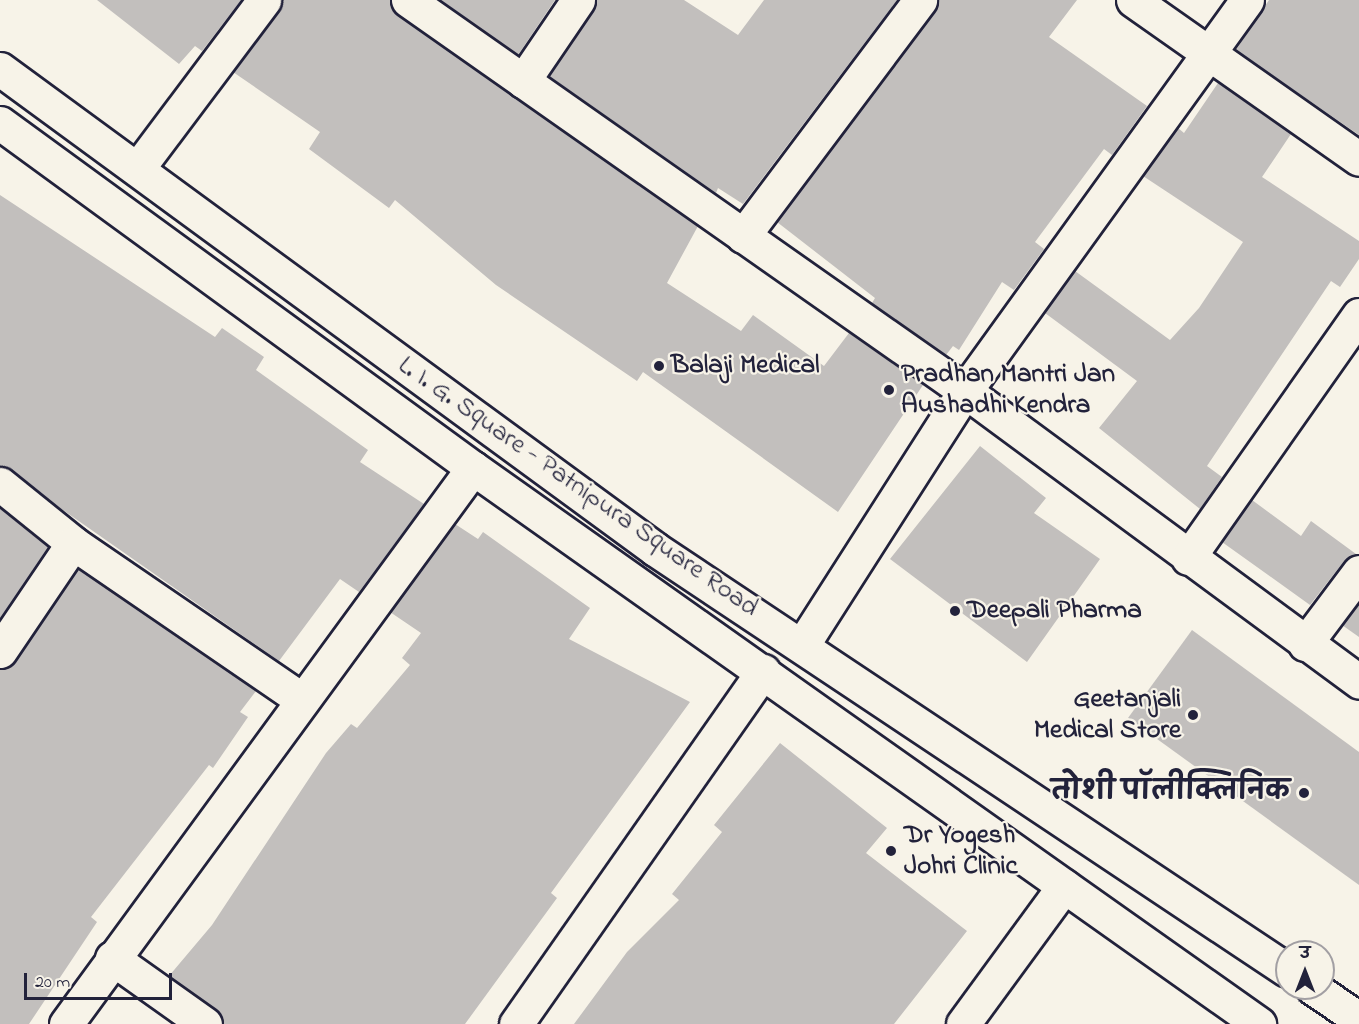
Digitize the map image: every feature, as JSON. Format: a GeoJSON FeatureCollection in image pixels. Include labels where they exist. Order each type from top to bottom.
{"type":"FeatureCollection","features":[{"type":"Feature","properties":{"kind":"street"},"geometry":{"type":"LineString","coordinates":[[138,168],[264,0]]}},
{"type":"Feature","properties":{"kind":"street"},"geometry":{"type":"LineString","coordinates":[[408,0],[965,391],[1188,558],[1359,682]]}},
{"type":"Feature","properties":{"kind":"street"},"geometry":{"type":"LineString","coordinates":[[523,81],[578,0]]}},
{"type":"Feature","properties":{"kind":"street"},"geometry":{"type":"LineString","coordinates":[[743,236],[920,0]]}},
{"type":"Feature","properties":{"kind":"street"},"geometry":{"type":"LineString","coordinates":[[1133,0],[1359,159]]}},
{"type":"Feature","properties":{"kind":"street"},"geometry":{"type":"LineString","coordinates":[[803,644],[965,391],[1211,56],[1247,0]]}},
{"type":"Feature","properties":{"kind":"street","name":"L. I. G. Square - Patnipura Square Road"},"geometry":{"type":"LineString","coordinates":[[0,69],[655,549],[803,644],[1275,962]]}},
{"type":"Feature","properties":{"kind":"street","name":"L. I. G. Square - Patnipura Square Road"},"geometry":{"type":"LineString","coordinates":[[0,123],[473,468],[1259,1024]]}},
{"type":"Feature","properties":{"kind":"street"},"geometry":{"type":"LineString","coordinates":[[1188,558],[1359,315]]}},
{"type":"Feature","properties":{"kind":"street"},"geometry":{"type":"LineString","coordinates":[[66,1024],[301,699],[473,468]]}},
{"type":"Feature","properties":{"kind":"street"},"geometry":{"type":"LineString","coordinates":[[0,484],[73,543],[301,699]]}},
{"type":"Feature","properties":{"kind":"street"},"geometry":{"type":"LineString","coordinates":[[0,651],[73,543]]}},
{"type":"Feature","properties":{"kind":"street"},"geometry":{"type":"LineString","coordinates":[[1305,644],[1359,572]]}},
{"type":"Feature","properties":{"kind":"street"},"geometry":{"type":"LineString","coordinates":[[516,1024],[763,671]]}},
{"type":"Feature","properties":{"kind":"street"},"geometry":{"type":"LineString","coordinates":[[963,1024],[1064,886]]}},
{"type":"Feature","properties":{"kind":"street"},"geometry":{"type":"LineString","coordinates":[[112,958],[205,1024]]}},
{"type":"Feature","properties":{"kind":"street"},"geometry":{"type":"LineString","coordinates":[[1331,1000],[1359,1019]]}},
{"type":"Feature","properties":{"kind":"building"},"geometry":{"type":"Polygon","coordinates":[[[97,0],[241,0],[202,51],[195,46],[179,64],[97,0]]]}},
{"type":"Feature","properties":{"kind":"building"},"geometry":{"type":"Polygon","coordinates":[[[282,0],[390,0],[397,15],[698,226],[667,283],[741,331],[753,315],[824,366],[849,333],[923,385],[838,512],[643,372],[637,381],[496,285],[395,200],[389,208],[309,149],[320,132],[233,72],[282,0]]]}},
{"type":"Feature","properties":{"kind":"building"},"geometry":{"type":"Polygon","coordinates":[[[441,0],[555,0],[518,55],[441,0]]]}},
{"type":"Feature","properties":{"kind":"building"},"geometry":{"type":"Polygon","coordinates":[[[597,0],[684,0],[738,35],[764,0],[897,0],[743,204],[718,188],[716,193],[549,76],[597,0]]]}},
{"type":"Feature","properties":{"kind":"building"},"geometry":{"type":"Polygon","coordinates":[[[938,0],[1077,0],[1049,37],[1147,106],[1112,155],[1104,149],[1035,242],[1044,249],[1014,290],[1002,282],[959,350],[953,346],[946,355],[872,303],[875,298],[777,222],[938,0]]]}},
{"type":"Feature","properties":{"kind":"building"},"geometry":{"type":"Polygon","coordinates":[[[1269,0],[1359,0],[1359,135],[1236,50],[1269,0]]]}},
{"type":"Feature","properties":{"kind":"building"},"geometry":{"type":"Polygon","coordinates":[[[1218,83],[1291,134],[1262,177],[1359,241],[1359,259],[1340,287],[1331,281],[1207,466],[1222,477],[1200,509],[1099,428],[1137,381],[1045,313],[1075,271],[1170,340],[1199,308],[1243,242],[1143,176],[1178,128],[1184,133],[1218,83]]]}},
{"type":"Feature","properties":{"kind":"building"},"geometry":{"type":"Polygon","coordinates":[[[0,195],[215,337],[222,328],[264,357],[256,370],[368,450],[360,462],[424,504],[359,592],[340,579],[279,661],[0,466],[0,195]]]}},
{"type":"Feature","properties":{"kind":"building"},"geometry":{"type":"Polygon","coordinates":[[[980,446],[1046,498],[1034,513],[1100,559],[1027,662],[890,559],[980,446]]]}},
{"type":"Feature","properties":{"kind":"building"},"geometry":{"type":"Polygon","coordinates":[[[1252,500],[1301,536],[1311,521],[1356,554],[1344,561],[1310,605],[1222,542],[1252,500]]]}},
{"type":"Feature","properties":{"kind":"building"},"geometry":{"type":"Polygon","coordinates":[[[0,508],[48,547],[0,618],[0,508]]]}},
{"type":"Feature","properties":{"kind":"building"},"geometry":{"type":"Polygon","coordinates":[[[455,524],[478,539],[483,532],[590,608],[569,639],[690,702],[551,893],[557,898],[465,1024],[223,1024],[216,1009],[169,976],[212,925],[326,753],[351,724],[357,728],[410,665],[402,658],[421,633],[390,612],[455,524]]]}},
{"type":"Feature","properties":{"kind":"building"},"geometry":{"type":"Polygon","coordinates":[[[78,569],[256,691],[240,712],[248,717],[213,768],[209,765],[91,917],[97,922],[29,1024],[0,1024],[0,670],[16,662],[78,569]]]}},
{"type":"Feature","properties":{"kind":"building"},"geometry":{"type":"Polygon","coordinates":[[[1359,603],[1359,637],[1342,625],[1359,603]]]}},
{"type":"Feature","properties":{"kind":"building"},"geometry":{"type":"Polygon","coordinates":[[[1192,630],[1359,752],[1359,885],[1128,718],[1192,630]]]}},
{"type":"Feature","properties":{"kind":"building"},"geometry":{"type":"Polygon","coordinates":[[[780,743],[887,828],[866,853],[967,931],[894,1024],[574,1024],[627,952],[679,900],[672,894],[722,832],[714,825],[780,743]]]}},
{"type":"Feature","properties":{"kind":"place","name":"Balaji Medical"},"geometry":{"type":"Point","coordinates":[659,366]}},
{"type":"Feature","properties":{"kind":"place","name":"Pradhan Mantri Jan Aushadhi Kendra"},"geometry":{"type":"Point","coordinates":[889,390]}},
{"type":"Feature","properties":{"kind":"place","name":"Deepali Pharma"},"geometry":{"type":"Point","coordinates":[955,611]}},
{"type":"Feature","properties":{"kind":"place","name":"Geetanjali Medical Store"},"geometry":{"type":"Point","coordinates":[1193,715]}},
{"type":"Feature","properties":{"kind":"place","name":"तोशी पॉलीक्लिनिक"},"geometry":{"type":"Point","coordinates":[1304,793]}},
{"type":"Feature","properties":{"kind":"place","name":"Dr Yogesh Johri Clinic"},"geometry":{"type":"Point","coordinates":[891,851]}}]}
